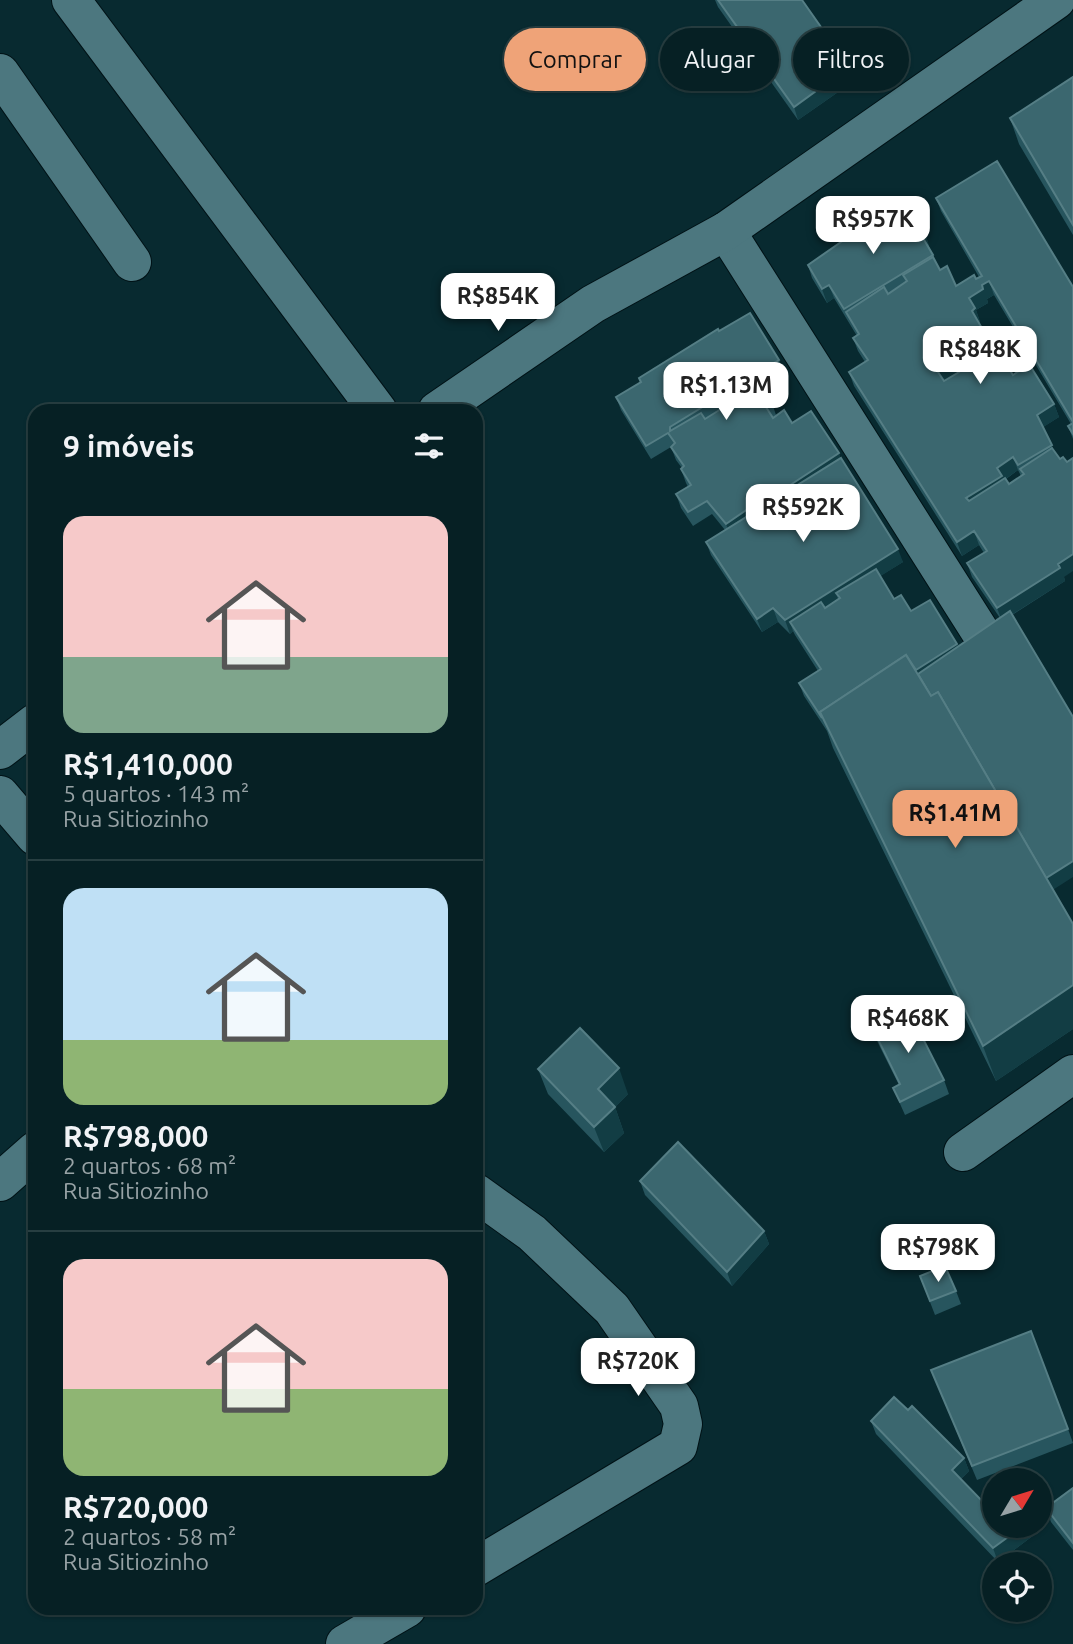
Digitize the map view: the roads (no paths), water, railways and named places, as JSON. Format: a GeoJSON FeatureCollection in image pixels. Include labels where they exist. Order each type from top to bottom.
{"type":"FeatureCollection","features":[{"type":"Feature","properties":{"kind":"street"},"geometry":{"type":"LineString","coordinates":[[71,0],[373,404]]}},
{"type":"Feature","properties":{"kind":"street"},"geometry":{"type":"LineString","coordinates":[[447,404],[593,304],[726,230],[1056,0]]}},
{"type":"Feature","properties":{"kind":"street"},"geometry":{"type":"LineString","coordinates":[[0,73],[132,262]]}},
{"type":"Feature","properties":{"kind":"street"},"geometry":{"type":"LineString","coordinates":[[726,230],[981,634]]}},
{"type":"Feature","properties":{"kind":"street"},"geometry":{"type":"LineString","coordinates":[[0,750],[28,728]]}},
{"type":"Feature","properties":{"kind":"street"},"geometry":{"type":"LineString","coordinates":[[0,796],[28,828]]}},
{"type":"Feature","properties":{"kind":"street"},"geometry":{"type":"LineString","coordinates":[[963,1153],[1073,1074]]}},
{"type":"Feature","properties":{"kind":"street"},"geometry":{"type":"LineString","coordinates":[[0,1182],[28,1157]]}},
{"type":"Feature","properties":{"kind":"street"},"geometry":{"type":"LineString","coordinates":[[483,1198],[532,1233],[612,1309],[679,1406],[683,1424],[678,1446],[483,1563]]}},
{"type":"Feature","properties":{"kind":"street"},"geometry":{"type":"LineString","coordinates":[[345,1644],[395,1615]]}}]}
